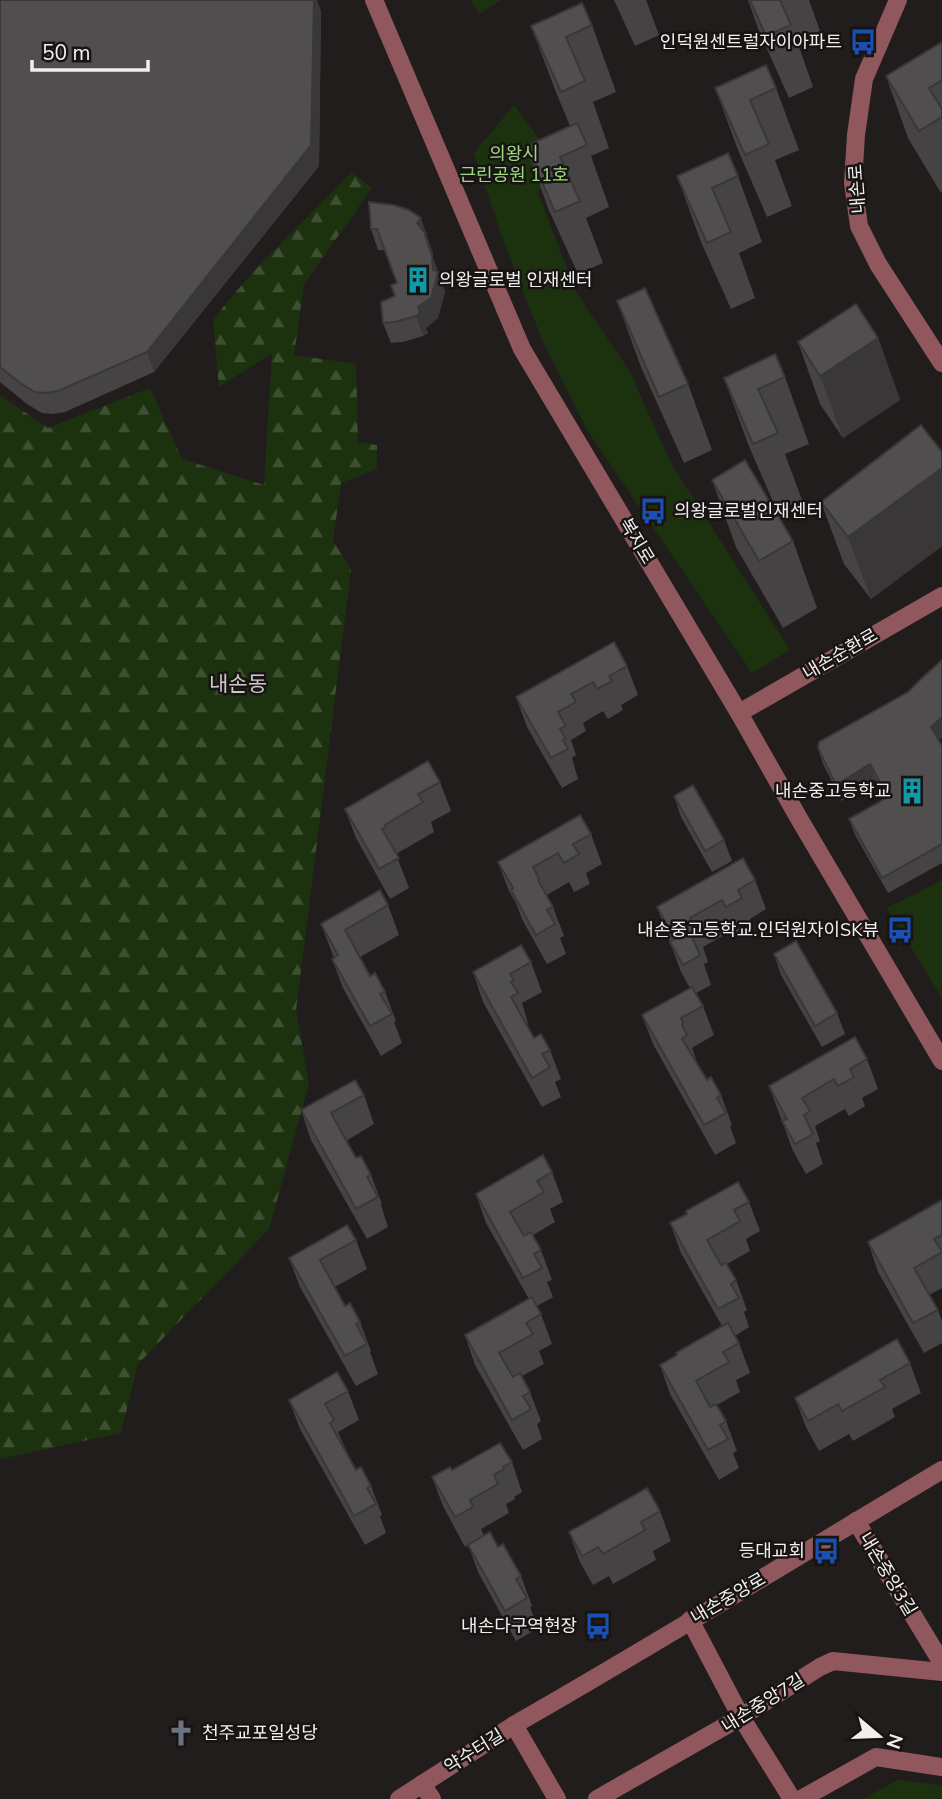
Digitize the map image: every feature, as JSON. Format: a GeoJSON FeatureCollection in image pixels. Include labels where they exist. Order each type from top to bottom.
{"type":"FeatureCollection","features":[{"type":"Feature","properties":{"kind":"street","name":"복지로"},"geometry":{"type":"LineString","coordinates":[[374,0],[522,349],[739,712],[942,1061]]}},
{"type":"Feature","properties":{"kind":"street","name":"내손로"},"geometry":{"type":"LineString","coordinates":[[898,0],[864,79],[853,183],[859,226],[878,264],[942,363]]}},
{"type":"Feature","properties":{"kind":"street","name":"내손순환로"},"geometry":{"type":"LineString","coordinates":[[739,712],[942,596]]}},
{"type":"Feature","properties":{"kind":"street","name":"내손중앙로"},"geometry":{"type":"LineString","coordinates":[[514,1726],[942,1470]]}},
{"type":"Feature","properties":{"kind":"street","name":"내손중앙3길"},"geometry":{"type":"LineString","coordinates":[[856,1521],[942,1663]]}},
{"type":"Feature","properties":{"kind":"street"},"geometry":{"type":"LineString","coordinates":[[690,1620],[741,1717],[792,1799]]}},
{"type":"Feature","properties":{"kind":"street","name":"내손중앙7길"},"geometry":{"type":"LineString","coordinates":[[597,1799],[833,1661],[942,1672]]}},
{"type":"Feature","properties":{"kind":"street"},"geometry":{"type":"LineString","coordinates":[[514,1726],[557,1799]]}},
{"type":"Feature","properties":{"kind":"street","name":"약수터길"},"geometry":{"type":"LineString","coordinates":[[399,1799],[427,1791],[514,1726]]}},
{"type":"Feature","properties":{"kind":"street"},"geometry":{"type":"LineString","coordinates":[[801,1799],[876,1757],[942,1766]]}},
{"type":"Feature","properties":{"kind":"green space"},"geometry":{"type":"Polygon","coordinates":[[[470,0],[501,0],[479,14],[470,0]]]}},
{"type":"Feature","properties":{"kind":"green space","name":"의왕시 근린공원 11호"},"geometry":{"type":"Polygon","coordinates":[[[514,105],[558,165],[538,192],[576,292],[629,370],[671,463],[790,650],[752,673],[587,430],[541,337],[504,243],[474,153],[514,105]]]}},
{"type":"Feature","properties":{"kind":"green space"},"geometry":{"type":"Polygon","coordinates":[[[352,172],[372,188],[304,284],[294,355],[356,364],[358,442],[377,445],[377,469],[341,483],[333,541],[351,569],[296,1010],[309,1084],[269,1229],[138,1364],[121,1433],[0,1459],[0,395],[48,428],[150,388],[182,459],[264,485],[272,353],[219,387],[213,319],[252,273],[352,172]]]}},
{"type":"Feature","properties":{"kind":"green space"},"geometry":{"type":"Polygon","coordinates":[[[942,880],[942,998],[887,908],[942,880]]]}},
{"type":"Feature","properties":{"kind":"green space"},"geometry":{"type":"Polygon","coordinates":[[[898,1780],[942,1785],[942,1799],[863,1799],[898,1780]]]}},
{"type":"Feature","properties":{"kind":"building"},"geometry":{"type":"Polygon","coordinates":[[[0,0],[314,0],[311,145],[147,352],[58,391],[46,393],[35,392],[0,367],[0,0]]]}},
{"type":"Feature","properties":{"kind":"building"},"geometry":{"type":"Polygon","coordinates":[[[750,0],[780,0],[791,25],[766,36],[750,0]]]}},
{"type":"Feature","properties":{"kind":"building"},"geometry":{"type":"Polygon","coordinates":[[[582,3],[592,25],[566,37],[585,81],[561,92],[531,26],[582,3]]]}},
{"type":"Feature","properties":{"kind":"building"},"geometry":{"type":"Polygon","coordinates":[[[942,42],[942,80],[929,88],[942,109],[942,117],[919,131],[886,76],[942,42]]]}},
{"type":"Feature","properties":{"kind":"building"},"geometry":{"type":"Polygon","coordinates":[[[766,65],[776,88],[750,100],[769,144],[745,155],[715,88],[766,65]]]}},
{"type":"Feature","properties":{"kind":"building"},"geometry":{"type":"Polygon","coordinates":[[[577,123],[587,145],[560,157],[580,201],[555,212],[526,146],[577,123]]]}},
{"type":"Feature","properties":{"kind":"building"},"geometry":{"type":"Polygon","coordinates":[[[728,153],[738,176],[712,188],[731,232],[707,243],[677,176],[728,153]]]}},
{"type":"Feature","properties":{"kind":"building","name":"의왕글로벌 인재센터"},"geometry":{"type":"Polygon","coordinates":[[[369,202],[394,205],[421,218],[417,223],[426,234],[433,270],[438,272],[431,298],[418,307],[420,313],[416,316],[383,323],[381,302],[395,296],[391,285],[397,283],[377,229],[371,229],[369,202]]]}},
{"type":"Feature","properties":{"kind":"building"},"geometry":{"type":"Polygon","coordinates":[[[645,288],[688,384],[659,397],[617,301],[645,288]]]}},
{"type":"Feature","properties":{"kind":"building"},"geometry":{"type":"Polygon","coordinates":[[[856,304],[878,338],[820,376],[798,342],[856,304]]]}},
{"type":"Feature","properties":{"kind":"building"},"geometry":{"type":"Polygon","coordinates":[[[775,354],[785,377],[758,389],[778,433],[753,444],[724,378],[775,354]]]}},
{"type":"Feature","properties":{"kind":"building"},"geometry":{"type":"Polygon","coordinates":[[[921,425],[942,452],[942,468],[848,537],[821,502],[921,425]]]}},
{"type":"Feature","properties":{"kind":"building"},"geometry":{"type":"Polygon","coordinates":[[[745,460],[793,541],[759,561],[712,480],[745,460]]]}},
{"type":"Feature","properties":{"kind":"building"},"geometry":{"type":"Polygon","coordinates":[[[614,642],[627,666],[609,676],[612,681],[597,689],[593,682],[571,694],[576,702],[558,712],[566,726],[560,729],[568,749],[551,758],[516,697],[614,642]]]}},
{"type":"Feature","properties":{"kind":"building","name":"내손중고등학교"},"geometry":{"type":"Polygon","coordinates":[[[942,660],[942,717],[931,727],[942,746],[942,844],[882,878],[849,819],[888,797],[870,764],[836,785],[818,748],[819,742],[908,692],[942,660]]]}},
{"type":"Feature","properties":{"kind":"building"},"geometry":{"type":"Polygon","coordinates":[[[428,761],[440,782],[418,794],[423,802],[382,829],[399,858],[379,869],[345,809],[428,761]]]}},
{"type":"Feature","properties":{"kind":"building"},"geometry":{"type":"Polygon","coordinates":[[[693,785],[724,840],[705,851],[674,796],[693,785]]]}},
{"type":"Feature","properties":{"kind":"building"},"geometry":{"type":"Polygon","coordinates":[[[580,815],[591,834],[573,844],[579,854],[564,863],[558,853],[533,867],[553,907],[547,910],[555,924],[536,935],[498,862],[580,815]]]}},
{"type":"Feature","properties":{"kind":"building"},"geometry":{"type":"Polygon","coordinates":[[[743,858],[755,880],[738,890],[742,898],[726,907],[722,900],[690,918],[698,932],[691,935],[700,955],[683,965],[670,942],[675,939],[657,907],[743,858]]]}},
{"type":"Feature","properties":{"kind":"building"},"geometry":{"type":"Polygon","coordinates":[[[380,890],[388,905],[345,930],[370,976],[375,973],[385,992],[380,994],[392,1014],[370,1026],[332,959],[338,955],[321,924],[380,890]]]}},
{"type":"Feature","properties":{"kind":"building"},"geometry":{"type":"Polygon","coordinates":[[[796,941],[837,1013],[815,1026],[774,954],[796,941]]]}},
{"type":"Feature","properties":{"kind":"building"},"geometry":{"type":"Polygon","coordinates":[[[521,945],[531,962],[510,974],[514,980],[511,982],[518,993],[511,997],[534,1038],[541,1034],[550,1050],[542,1054],[550,1067],[532,1078],[473,972],[521,945]]]}},
{"type":"Feature","properties":{"kind":"building"},"geometry":{"type":"Polygon","coordinates":[[[692,987],[703,1006],[681,1018],[687,1035],[682,1039],[707,1080],[711,1077],[721,1095],[717,1098],[726,1113],[704,1125],[642,1015],[692,987]]]}},
{"type":"Feature","properties":{"kind":"building"},"geometry":{"type":"Polygon","coordinates":[[[855,1037],[867,1059],[850,1069],[854,1077],[838,1086],[834,1079],[802,1098],[810,1111],[804,1115],[813,1134],[795,1144],[782,1121],[787,1119],[769,1086],[855,1037]]]}},
{"type":"Feature","properties":{"kind":"building"},"geometry":{"type":"Polygon","coordinates":[[[355,1080],[364,1095],[331,1113],[356,1158],[361,1156],[371,1175],[367,1177],[378,1197],[356,1209],[301,1110],[355,1080]]]}},
{"type":"Feature","properties":{"kind":"building"},"geometry":{"type":"Polygon","coordinates":[[[543,1155],[552,1172],[537,1181],[544,1192],[510,1212],[524,1236],[531,1232],[541,1250],[534,1254],[542,1268],[523,1278],[476,1194],[543,1155]]]}},
{"type":"Feature","properties":{"kind":"building"},"geometry":{"type":"Polygon","coordinates":[[[738,1182],[749,1202],[734,1210],[740,1221],[707,1240],[721,1265],[726,1263],[736,1280],[731,1284],[739,1298],[718,1309],[670,1223],[738,1182]]]}},
{"type":"Feature","properties":{"kind":"building"},"geometry":{"type":"Polygon","coordinates":[[[942,1200],[942,1235],[934,1239],[942,1252],[914,1268],[938,1310],[913,1323],[868,1242],[942,1200]]]}},
{"type":"Feature","properties":{"kind":"building"},"geometry":{"type":"Polygon","coordinates":[[[347,1225],[356,1240],[320,1260],[345,1306],[350,1303],[360,1322],[356,1324],[367,1344],[345,1356],[289,1258],[347,1225]]]}},
{"type":"Feature","properties":{"kind":"building"},"geometry":{"type":"Polygon","coordinates":[[[532,1297],[541,1314],[526,1323],[533,1334],[499,1353],[513,1377],[520,1373],[530,1392],[523,1396],[531,1409],[512,1420],[465,1335],[532,1297]]]}},
{"type":"Feature","properties":{"kind":"building"},"geometry":{"type":"Polygon","coordinates":[[[728,1323],[739,1343],[723,1352],[729,1362],[696,1381],[710,1407],[716,1404],[726,1421],[720,1425],[728,1439],[708,1450],[660,1365],[728,1323]]]}},
{"type":"Feature","properties":{"kind":"building"},"geometry":{"type":"Polygon","coordinates":[[[897,1339],[910,1363],[880,1380],[885,1387],[842,1411],[838,1404],[808,1421],[795,1398],[897,1339]]]}},
{"type":"Feature","properties":{"kind":"building"},"geometry":{"type":"Polygon","coordinates":[[[337,1372],[348,1391],[325,1404],[334,1420],[330,1423],[356,1470],[361,1467],[371,1486],[367,1488],[376,1504],[354,1516],[289,1400],[337,1372]]]}},
{"type":"Feature","properties":{"kind":"building"},"geometry":{"type":"Polygon","coordinates":[[[500,1443],[512,1462],[494,1475],[498,1484],[470,1500],[473,1507],[455,1517],[432,1477],[450,1467],[452,1470],[500,1443]]]}},
{"type":"Feature","properties":{"kind":"building"},"geometry":{"type":"Polygon","coordinates":[[[647,1488],[660,1511],[641,1522],[645,1530],[603,1554],[598,1547],[582,1556],[569,1532],[647,1488]]]}},
{"type":"Feature","properties":{"kind":"building"},"geometry":{"type":"Polygon","coordinates":[[[490,1532],[498,1547],[503,1544],[521,1576],[516,1579],[527,1598],[505,1611],[468,1545],[490,1532]]]}},
{"type":"Feature","properties":{"kind":"place","name":"인덕원센트럴자이아파트"},"geometry":{"type":"Point","coordinates":[863,42]}},
{"type":"Feature","properties":{"kind":"place","name":"의왕글로벌 인재센터"},"geometry":{"type":"Point","coordinates":[418,280]}},
{"type":"Feature","properties":{"kind":"place","name":"의왕글로벌인재센터"},"geometry":{"type":"Point","coordinates":[653,511]}},
{"type":"Feature","properties":{"kind":"place","name":"내손중고등학교"},"geometry":{"type":"Point","coordinates":[912,791]}},
{"type":"Feature","properties":{"kind":"place","name":"내손중고등학교.인덕원자이SK뷰"},"geometry":{"type":"Point","coordinates":[900,930]}},
{"type":"Feature","properties":{"kind":"place","name":"등대교회"},"geometry":{"type":"Point","coordinates":[826,1551]}},
{"type":"Feature","properties":{"kind":"place","name":"내손다구역현장"},"geometry":{"type":"Point","coordinates":[598,1626]}},
{"type":"Feature","properties":{"kind":"place","name":"천주교포일성당"},"geometry":{"type":"Point","coordinates":[181,1733]}},
{"type":"Feature","properties":{"kind":"district","name":"내손동"},"geometry":{"type":"Point","coordinates":[238,684]}}]}
